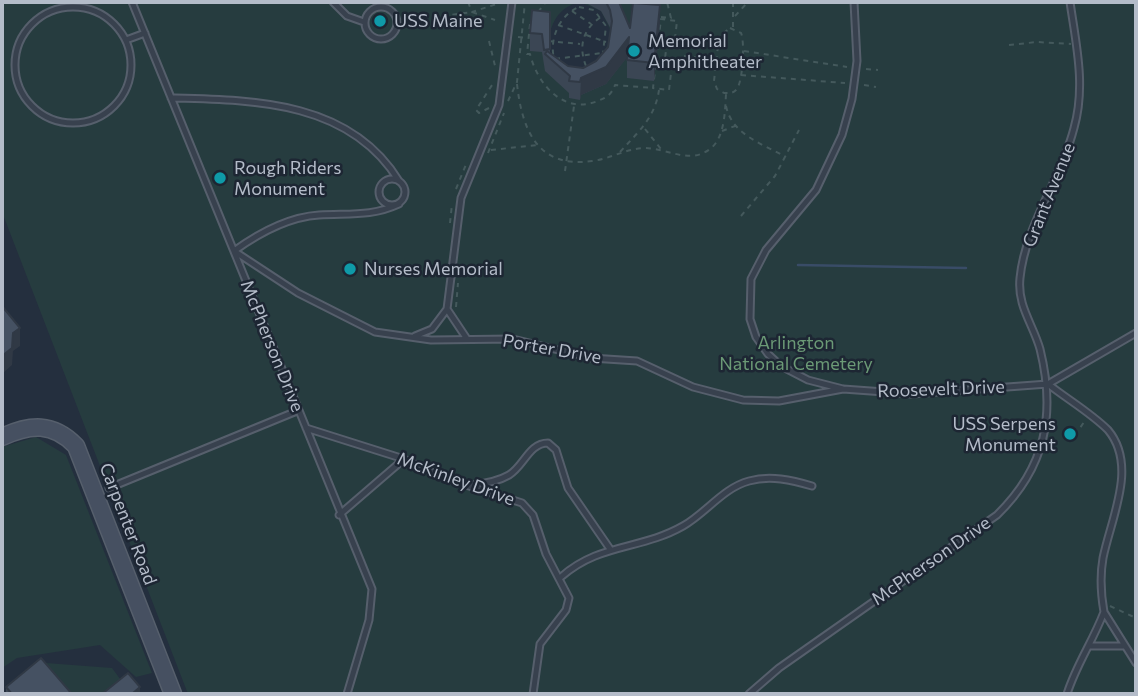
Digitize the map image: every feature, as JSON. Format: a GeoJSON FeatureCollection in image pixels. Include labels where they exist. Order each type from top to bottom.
{"type":"FeatureCollection","features":[{"type":"Feature","properties":{"kind":"street","name":"Carpenter Road"},"geometry":{"type":"LineString","coordinates":[[2,437],[23,427],[47,427],[68,437],[76,446],[173,694]]}},
{"type":"Feature","properties":{"kind":"lane","name":"McPherson Drive"},"geometry":{"type":"LineString","coordinates":[[132,2],[339,515],[372,589],[369,620],[347,694]]}},
{"type":"Feature","properties":{"kind":"lane"},"geometry":{"type":"LineString","coordinates":[[334,2],[347,16],[364,22],[371,36],[386,38],[396,27],[391,11],[393,2]]}},
{"type":"Feature","properties":{"kind":"lane"},"geometry":{"type":"LineString","coordinates":[[411,337],[432,330],[447,309],[461,198],[499,105],[512,2]]}},
{"type":"Feature","properties":{"kind":"lane","name":"Roosevelt Drive"},"geometry":{"type":"LineString","coordinates":[[855,2],[856,68],[842,135],[810,199],[760,258],[751,279],[749,298],[756,337],[773,359],[808,380],[843,389],[898,394],[1048,384]]}},
{"type":"Feature","properties":{"kind":"lane","name":"Grant Avenue"},"geometry":{"type":"LineString","coordinates":[[1048,384],[1040,348],[1021,303],[1020,276],[1028,245],[1074,128],[1081,81],[1070,2]]}},
{"type":"Feature","properties":{"kind":"lane"},"geometry":{"type":"LineString","coordinates":[[74,7],[95,11],[114,23],[126,40],[132,60],[127,89],[116,105],[92,121],[63,123],[44,116],[29,104],[18,85],[15,63],[20,41],[33,23],[51,11],[74,7]]}},
{"type":"Feature","properties":{"kind":"lane"},"geometry":{"type":"LineString","coordinates":[[364,22],[372,10],[382,7],[391,11]]}},
{"type":"Feature","properties":{"kind":"lane"},"geometry":{"type":"LineString","coordinates":[[126,40],[145,33]]}},
{"type":"Feature","properties":{"kind":"lane"},"geometry":{"type":"LineString","coordinates":[[171,98],[264,103],[307,112],[345,128],[363,140],[382,157],[406,192],[399,204],[369,215],[318,215],[290,221],[234,251]]}},
{"type":"Feature","properties":{"kind":"lane"},"geometry":{"type":"LineString","coordinates":[[399,181],[386,181],[379,193],[386,204],[399,204]]}},
{"type":"Feature","properties":{"kind":"lane","name":"Porter Drive"},"geometry":{"type":"LineString","coordinates":[[234,251],[298,293],[360,327],[411,337],[518,340],[579,356],[637,361],[693,387],[743,400],[779,401],[843,389]]}},
{"type":"Feature","properties":{"kind":"lane"},"geometry":{"type":"LineString","coordinates":[[447,309],[467,340]]}},
{"type":"Feature","properties":{"kind":"lane"},"geometry":{"type":"LineString","coordinates":[[1136,333],[1048,384],[1108,430],[1118,443],[1125,467],[1125,482],[1103,560],[1103,604],[1104,612],[1136,663]]}},
{"type":"Feature","properties":{"kind":"lane","name":"McPherson Drive"},"geometry":{"type":"LineString","coordinates":[[749,694],[779,668],[981,528],[1010,502],[1038,455],[1049,416],[1048,384]]}},
{"type":"Feature","properties":{"kind":"lane"},"geometry":{"type":"LineString","coordinates":[[109,488],[297,411]]}},
{"type":"Feature","properties":{"kind":"lane","name":"McKinley Drive"},"geometry":{"type":"LineString","coordinates":[[306,428],[404,459],[463,485],[512,498],[528,509],[546,554],[568,590],[569,605],[540,644],[533,694]]}},
{"type":"Feature","properties":{"kind":"lane"},"geometry":{"type":"LineString","coordinates":[[463,485],[500,479],[516,470],[534,448],[548,443],[556,450],[572,496],[604,536],[610,548]]}},
{"type":"Feature","properties":{"kind":"lane"},"geometry":{"type":"LineString","coordinates":[[339,515],[404,459]]}},
{"type":"Feature","properties":{"kind":"lane"},"geometry":{"type":"LineString","coordinates":[[561,577],[576,564],[610,548],[646,541],[682,527],[729,491],[747,481],[774,478],[812,486]]}},
{"type":"Feature","properties":{"kind":"lane"},"geometry":{"type":"LineString","coordinates":[[1067,694],[1076,670],[1091,646],[1104,612]]}},
{"type":"Feature","properties":{"kind":"lane"},"geometry":{"type":"LineString","coordinates":[[1091,646],[1124,646]]}},
{"type":"Feature","properties":{"kind":"lane"},"geometry":{"type":"LineString","coordinates":[[348,685],[354,694]]}},
{"type":"Feature","properties":{"kind":"path"},"geometry":{"type":"LineString","coordinates":[[468,2],[472,12],[495,20]]}},
{"type":"Feature","properties":{"kind":"path"},"geometry":{"type":"LineString","coordinates":[[391,11],[429,18],[472,12],[503,2]]}},
{"type":"Feature","properties":{"kind":"path"},"geometry":{"type":"LineString","coordinates":[[484,159],[517,82],[525,2]]}},
{"type":"Feature","properties":{"kind":"path"},"geometry":{"type":"LineString","coordinates":[[546,2],[533,24],[530,24],[527,54],[530,54],[542,84],[557,98],[574,105],[594,103],[613,92],[615,85],[669,90],[672,65]]}},
{"type":"Feature","properties":{"kind":"path"},"geometry":{"type":"LineString","coordinates":[[586,2],[586,7]]}},
{"type":"Feature","properties":{"kind":"path"},"geometry":{"type":"LineString","coordinates":[[660,17],[671,18],[667,2]]}},
{"type":"Feature","properties":{"kind":"path"},"geometry":{"type":"LineString","coordinates":[[733,2],[733,28]]}},
{"type":"Feature","properties":{"kind":"path"},"geometry":{"type":"LineString","coordinates":[[734,16],[748,2]]}},
{"type":"Feature","properties":{"kind":"path"},"geometry":{"type":"LineString","coordinates":[[586,7],[601,17],[606,26],[603,53],[607,65],[595,78],[575,82],[564,76],[554,59],[552,42],[557,25],[571,10],[586,7]]}},
{"type":"Feature","properties":{"kind":"path"},"geometry":{"type":"LineString","coordinates":[[571,10],[592,24]]}},
{"type":"Feature","properties":{"kind":"path"},"geometry":{"type":"LineString","coordinates":[[595,78],[582,56],[582,44],[585,33],[601,17]]}},
{"type":"Feature","properties":{"kind":"path"},"geometry":{"type":"LineString","coordinates":[[653,88],[661,19],[677,21],[674,47]]}},
{"type":"Feature","properties":{"kind":"path"},"geometry":{"type":"LineString","coordinates":[[557,25],[606,41]]}},
{"type":"Feature","properties":{"kind":"path"},"geometry":{"type":"LineString","coordinates":[[726,94],[737,89],[742,63],[743,37],[733,28]]}},
{"type":"Feature","properties":{"kind":"path"},"geometry":{"type":"LineString","coordinates":[[726,94],[714,86],[716,60],[720,35],[733,28]]}},
{"type":"Feature","properties":{"kind":"path"},"geometry":{"type":"LineString","coordinates":[[517,37],[529,38]]}},
{"type":"Feature","properties":{"kind":"path"},"geometry":{"type":"LineString","coordinates":[[542,40],[582,44]]}},
{"type":"Feature","properties":{"kind":"path"},"geometry":{"type":"LineString","coordinates":[[664,67],[667,42]]}},
{"type":"Feature","properties":{"kind":"path"},"geometry":{"type":"LineString","coordinates":[[1009,46],[1037,42],[1076,44]]}},
{"type":"Feature","properties":{"kind":"path"},"geometry":{"type":"LineString","coordinates":[[743,51],[847,67]]}},
{"type":"Feature","properties":{"kind":"path"},"geometry":{"type":"LineString","coordinates":[[554,59],[603,53]]}},
{"type":"Feature","properties":{"kind":"path"},"geometry":{"type":"LineString","coordinates":[[684,56],[711,59]]}},
{"type":"Feature","properties":{"kind":"path"},"geometry":{"type":"LineString","coordinates":[[716,60],[742,63]]}},
{"type":"Feature","properties":{"kind":"path"},"geometry":{"type":"LineString","coordinates":[[866,69],[878,70]]}},
{"type":"Feature","properties":{"kind":"path"},"geometry":{"type":"LineString","coordinates":[[564,76],[575,71]]}},
{"type":"Feature","properties":{"kind":"path"},"geometry":{"type":"LineString","coordinates":[[740,75],[845,83]]}},
{"type":"Feature","properties":{"kind":"path"},"geometry":{"type":"LineString","coordinates":[[491,107],[483,112],[476,110],[495,81]]}},
{"type":"Feature","properties":{"kind":"path"},"geometry":{"type":"LineString","coordinates":[[517,82],[523,118],[538,145],[552,156],[592,161],[619,152],[661,149],[685,157],[699,156],[716,144],[721,132],[726,94]]}},
{"type":"Feature","properties":{"kind":"path"},"geometry":{"type":"LineString","coordinates":[[864,85],[876,87]]}},
{"type":"Feature","properties":{"kind":"path"},"geometry":{"type":"LineString","coordinates":[[619,152],[644,128],[654,110],[659,89]]}},
{"type":"Feature","properties":{"kind":"path"},"geometry":{"type":"LineString","coordinates":[[565,171],[574,105]]}},
{"type":"Feature","properties":{"kind":"path"},"geometry":{"type":"LineString","coordinates":[[725,105],[735,126],[787,158]]}},
{"type":"Feature","properties":{"kind":"path"},"geometry":{"type":"LineString","coordinates":[[721,132],[735,126]]}},
{"type":"Feature","properties":{"kind":"path"},"geometry":{"type":"LineString","coordinates":[[644,128],[661,149]]}},
{"type":"Feature","properties":{"kind":"path"},"geometry":{"type":"LineString","coordinates":[[741,216],[764,191],[787,158],[799,130]]}},
{"type":"Feature","properties":{"kind":"path"},"geometry":{"type":"LineString","coordinates":[[490,150],[538,145]]}},
{"type":"Feature","properties":{"kind":"path"},"geometry":{"type":"LineString","coordinates":[[456,307],[458,281]]}},
{"type":"Feature","properties":{"kind":"path"},"geometry":{"type":"LineString","coordinates":[[1072,432],[1080,428],[1088,415]]}},
{"type":"Feature","properties":{"kind":"path"},"geometry":{"type":"LineString","coordinates":[[1103,604],[1120,608],[1136,618]]}},
{"type":"Feature","properties":{"kind":"green space","name":"Arlington National Cemetery"},"geometry":{"type":"Polygon","coordinates":[[[2,2],[580,2],[1136,2],[1136,694],[188,694],[2,212],[2,2]],[[580,2],[564,9],[554,21],[548,45],[548,54],[593,81],[612,33],[601,11],[580,2]]]}},
{"type":"Feature","properties":{"kind":"green space"},"geometry":{"type":"Polygon","coordinates":[[[36,437],[66,455],[152,673],[136,677],[100,645],[17,658],[2,668],[2,447],[36,437]]]}},
{"type":"Feature","properties":{"kind":"green space"},"geometry":{"type":"Polygon","coordinates":[[[46,663],[112,668],[126,687],[120,694],[12,694],[6,687],[25,671],[46,663]]]}},
{"type":"Feature","properties":{"kind":"building"},"geometry":{"type":"Polygon","coordinates":[[[606,2],[619,2],[630,28],[633,3],[660,5],[654,63],[627,60],[629,37],[606,67],[581,78],[580,82],[569,81],[570,76],[545,54],[547,51],[568,66],[583,68],[596,61],[608,47],[612,21],[606,2]]]}},
{"type":"Feature","properties":{"kind":"building"},"geometry":{"type":"Polygon","coordinates":[[[532,10],[550,12],[550,49],[544,50],[542,34],[530,33],[532,10]]]}},
{"type":"Feature","properties":{"kind":"building"},"geometry":{"type":"Polygon","coordinates":[[[2,306],[20,328],[13,333],[12,348],[2,356],[2,306]]]}},
{"type":"Feature","properties":{"kind":"building"},"geometry":{"type":"Polygon","coordinates":[[[41,658],[72,694],[12,694],[6,687],[41,658]]]}},
{"type":"Feature","properties":{"kind":"building"},"geometry":{"type":"Polygon","coordinates":[[[128,673],[140,687],[133,693],[135,694],[102,694],[128,673]]]}},
{"type":"Feature","properties":{"kind":"waterway"},"geometry":{"type":"LineString","coordinates":[[798,265],[966,268]]}},
{"type":"Feature","properties":{"kind":"place","name":"USS Maine"},"geometry":{"type":"Point","coordinates":[380,21]}},
{"type":"Feature","properties":{"kind":"place","name":"Memorial Amphitheater"},"geometry":{"type":"Point","coordinates":[634,51]}},
{"type":"Feature","properties":{"kind":"place","name":"Rough Riders Monument"},"geometry":{"type":"Point","coordinates":[220,178]}},
{"type":"Feature","properties":{"kind":"place","name":"Nurses Memorial"},"geometry":{"type":"Point","coordinates":[350,269]}},
{"type":"Feature","properties":{"kind":"place","name":"USS Serpens Monument"},"geometry":{"type":"Point","coordinates":[1070,434]}}]}
